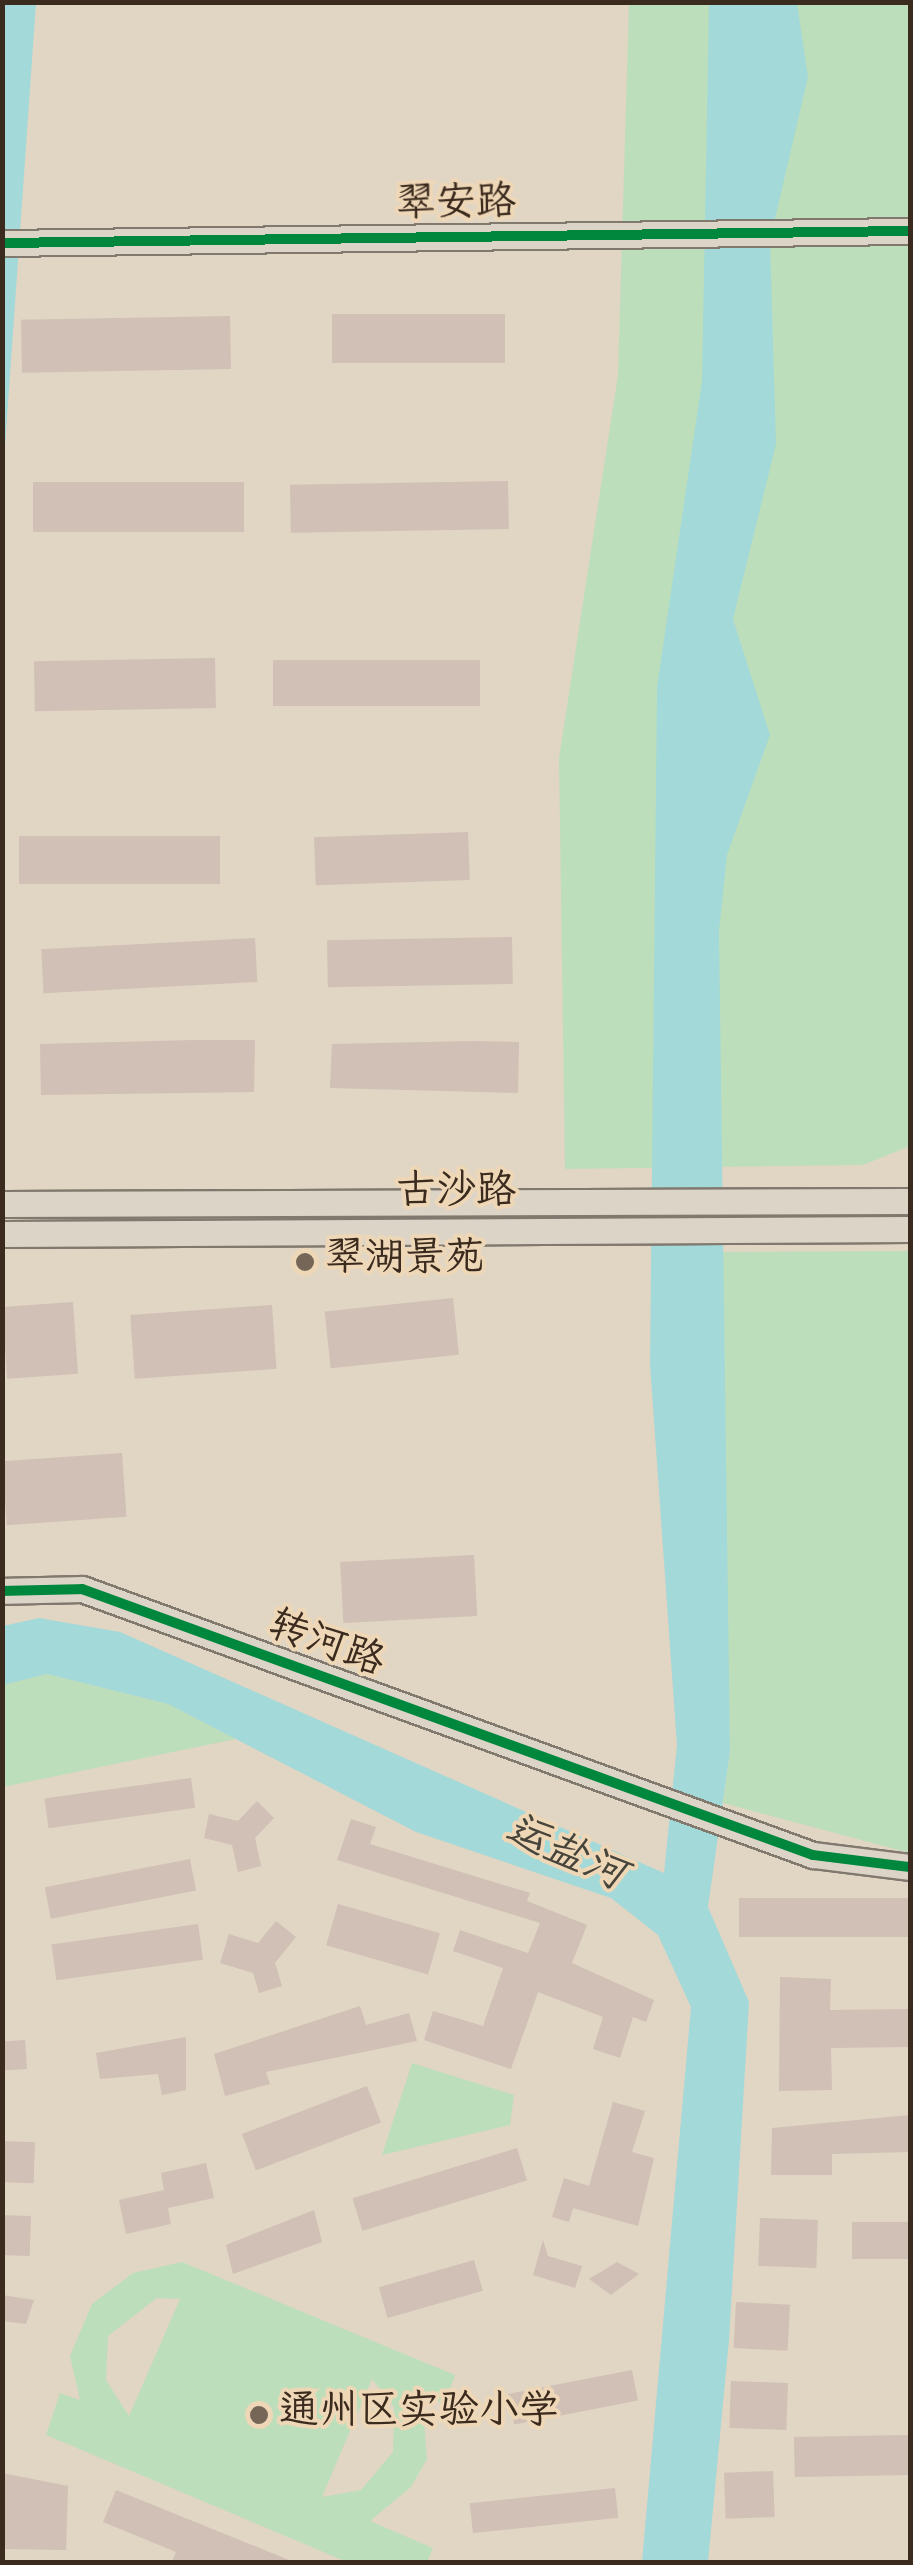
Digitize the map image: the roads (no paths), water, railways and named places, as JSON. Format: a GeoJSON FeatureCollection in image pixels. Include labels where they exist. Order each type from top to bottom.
{"type":"FeatureCollection","features":[{"type":"Feature","properties":{"kind":"street","name":"翠安路"},"geometry":{"type":"LineString","coordinates":[[2,243],[910,231]]}},
{"type":"Feature","properties":{"kind":"street","name":"古沙路"},"geometry":{"type":"LineString","coordinates":[[2,1204],[910,1201]]}},
{"type":"Feature","properties":{"kind":"street","name":"古沙路"},"geometry":{"type":"LineString","coordinates":[[2,1234],[910,1229]]}},
{"type":"Feature","properties":{"kind":"street","name":"转河路"},"geometry":{"type":"LineString","coordinates":[[2,1591],[82,1589],[622,1788],[813,1854],[910,1867]]}},
{"type":"Feature","properties":{"kind":"water"},"geometry":{"type":"Polygon","coordinates":[[[3,3],[36,3],[3,475],[3,3]]]}},
{"type":"Feature","properties":{"kind":"water","name":"运盐河"},"geometry":{"type":"Polygon","coordinates":[[[709,3],[797,3],[808,77],[770,240],[776,444],[733,619],[770,735],[727,855],[719,931],[730,1752],[708,1907],[749,2002],[729,2340],[708,2562],[642,2562],[691,2007],[658,1935],[611,1898],[416,1832],[168,1704],[47,1674],[3,1685],[3,1626],[39,1618],[120,1632],[664,1873],[677,1745],[650,1364],[657,687],[702,381],[709,3]]]}},
{"type":"Feature","properties":{"kind":"place","name":"翠湖景苑"},"geometry":{"type":"Point","coordinates":[305,1262]}},
{"type":"Feature","properties":{"kind":"place","name":"通州区实验小学"},"geometry":{"type":"Point","coordinates":[259,2415]}}]}
